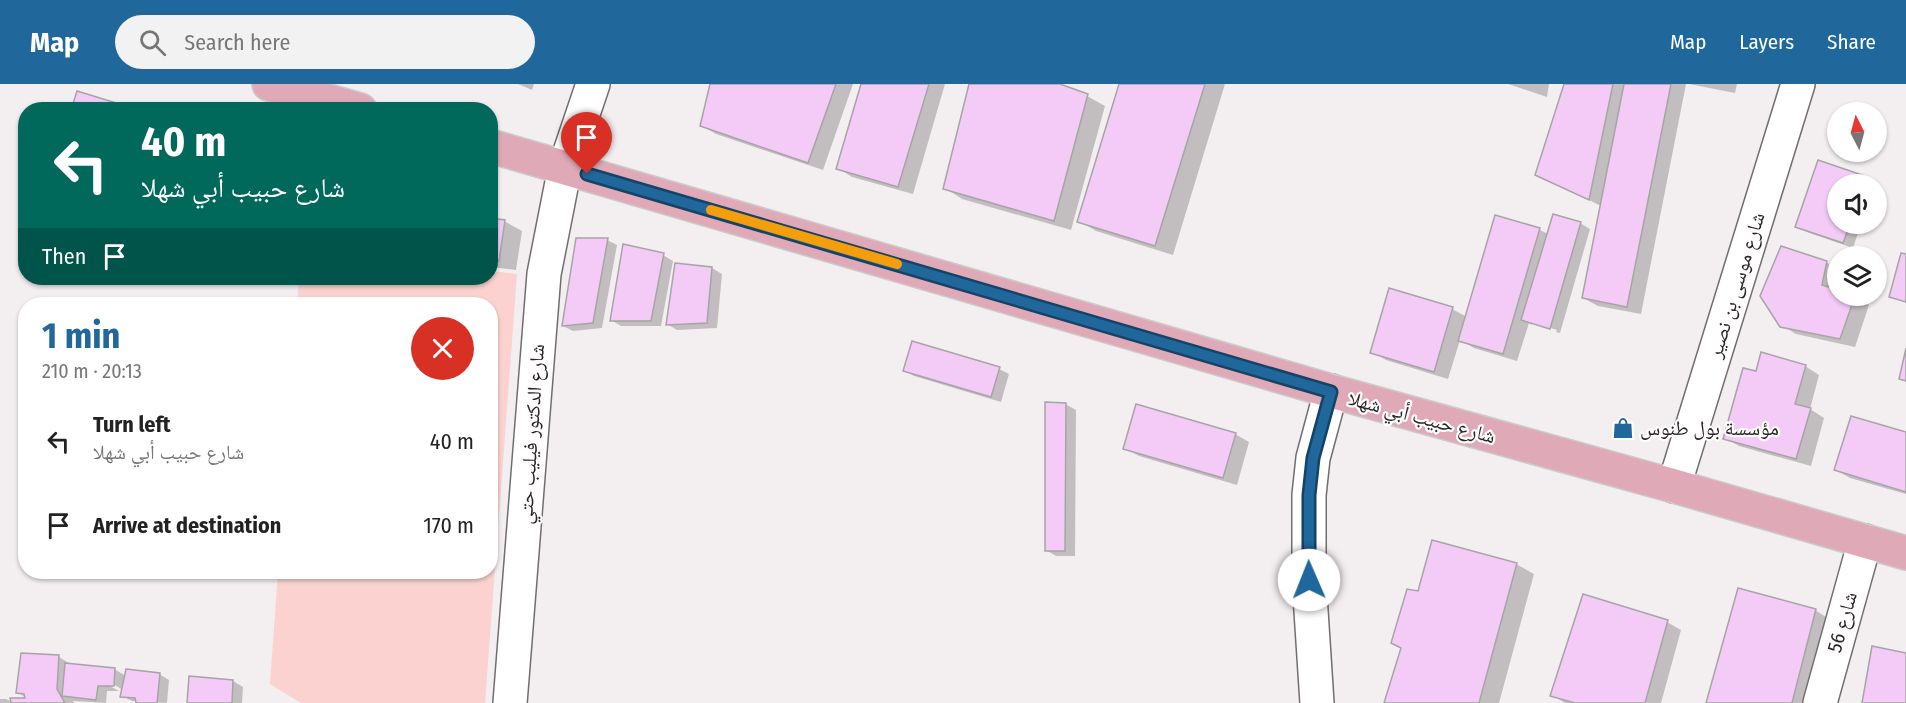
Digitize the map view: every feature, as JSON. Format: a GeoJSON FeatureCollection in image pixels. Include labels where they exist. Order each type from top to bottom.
{"type":"FeatureCollection","features":[{"type":"Feature","properties":{"kind":"main road"},"geometry":{"type":"LineString","coordinates":[[269,84],[332,102]]}},
{"type":"Feature","properties":{"kind":"main road","name":"شارع حبيب أبي شهلا"},"geometry":{"type":"LineString","coordinates":[[498,148],[1331,392],[1674,486],[1906,553]]}},
{"type":"Feature","properties":{"kind":"street","name":"شارع الدكتور فيليب حتي"},"geometry":{"type":"LineString","coordinates":[[510,703],[543,274],[565,167],[593,84]]}},
{"type":"Feature","properties":{"kind":"street","name":"شارع موسى بن نصير"},"geometry":{"type":"LineString","coordinates":[[1674,486],[1798,84]]}},
{"type":"Feature","properties":{"kind":"street"},"geometry":{"type":"LineString","coordinates":[[1317,703],[1309,580],[1309,495],[1313,458],[1331,392]]}},
{"type":"Feature","properties":{"kind":"street","name":"شارع 56"},"geometry":{"type":"LineString","coordinates":[[1820,703],[1865,541]]}},
{"type":"Feature","properties":{"kind":"shaded area"},"geometry":{"type":"Polygon","coordinates":[[[498,272],[517,274],[498,529],[498,297],[298,297],[298,285],[498,285],[498,272]]]}},
{"type":"Feature","properties":{"kind":"shaded area"},"geometry":{"type":"Polygon","coordinates":[[[278,579],[494,579],[485,703],[301,703],[270,684],[278,579]]]}},
{"type":"Feature","properties":{"kind":"building"},"geometry":{"type":"Polygon","coordinates":[[[710,84],[836,84],[808,163],[700,126],[710,84]]]}},
{"type":"Feature","properties":{"kind":"building"},"geometry":{"type":"Polygon","coordinates":[[[861,84],[929,84],[898,187],[836,169],[861,84]]]}},
{"type":"Feature","properties":{"kind":"building"},"geometry":{"type":"Polygon","coordinates":[[[969,84],[1060,84],[1088,94],[1054,221],[943,189],[969,84]]]}},
{"type":"Feature","properties":{"kind":"building"},"geometry":{"type":"Polygon","coordinates":[[[1119,84],[1205,84],[1155,246],[1077,222],[1119,84]]]}},
{"type":"Feature","properties":{"kind":"building"},"geometry":{"type":"Polygon","coordinates":[[[1564,84],[1613,84],[1589,200],[1535,175],[1564,84]]]}},
{"type":"Feature","properties":{"kind":"building"},"geometry":{"type":"Polygon","coordinates":[[[1624,84],[1671,84],[1627,307],[1582,298],[1624,84]]]}},
{"type":"Feature","properties":{"kind":"building"},"geometry":{"type":"Polygon","coordinates":[[[77,91],[113,102],[74,102],[77,91]]]}},
{"type":"Feature","properties":{"kind":"building"},"geometry":{"type":"Polygon","coordinates":[[[1818,160],[1859,174],[1827,174],[1827,234],[1846,234],[1843,243],[1795,227],[1818,160]]]}},
{"type":"Feature","properties":{"kind":"building"},"geometry":{"type":"Polygon","coordinates":[[[1553,214],[1581,222],[1550,329],[1521,320],[1553,214]]]}},
{"type":"Feature","properties":{"kind":"building"},"geometry":{"type":"Polygon","coordinates":[[[1495,215],[1540,228],[1503,354],[1458,341],[1495,215]]]}},
{"type":"Feature","properties":{"kind":"building"},"geometry":{"type":"Polygon","coordinates":[[[498,219],[505,220],[498,261],[498,219]]]}},
{"type":"Feature","properties":{"kind":"building"},"geometry":{"type":"Polygon","coordinates":[[[576,238],[608,238],[593,323],[562,326],[576,238]]]}},
{"type":"Feature","properties":{"kind":"building"},"geometry":{"type":"Polygon","coordinates":[[[623,244],[664,253],[651,321],[610,321],[623,244]]]}},
{"type":"Feature","properties":{"kind":"building"},"geometry":{"type":"Polygon","coordinates":[[[1781,246],[1827,261],[1822,285],[1827,287],[1827,306],[1852,306],[1840,339],[1780,327],[1760,296],[1781,246]]]}},
{"type":"Feature","properties":{"kind":"building"},"geometry":{"type":"Polygon","coordinates":[[[1901,253],[1906,254],[1906,302],[1889,297],[1901,253]]]}},
{"type":"Feature","properties":{"kind":"building"},"geometry":{"type":"Polygon","coordinates":[[[675,263],[712,267],[707,323],[666,325],[675,263]]]}},
{"type":"Feature","properties":{"kind":"building"},"geometry":{"type":"Polygon","coordinates":[[[1389,288],[1453,307],[1434,372],[1370,353],[1389,288]]]}},
{"type":"Feature","properties":{"kind":"building"},"geometry":{"type":"Polygon","coordinates":[[[912,341],[1000,367],[991,397],[903,371],[912,341]]]}},
{"type":"Feature","properties":{"kind":"building"},"geometry":{"type":"Polygon","coordinates":[[[1906,348],[1906,381],[1899,379],[1906,348]]]}},
{"type":"Feature","properties":{"kind":"building"},"geometry":{"type":"Polygon","coordinates":[[[1761,352],[1806,365],[1795,404],[1811,408],[1796,459],[1723,439],[1743,368],[1756,371],[1761,352]]]}},
{"type":"Feature","properties":{"kind":"building"},"geometry":{"type":"Polygon","coordinates":[[[1045,402],[1066,403],[1065,551],[1045,551],[1045,402]]]}},
{"type":"Feature","properties":{"kind":"building"},"geometry":{"type":"Polygon","coordinates":[[[1136,404],[1236,433],[1223,478],[1123,449],[1136,404]]]}},
{"type":"Feature","properties":{"kind":"building"},"geometry":{"type":"Polygon","coordinates":[[[1851,416],[1906,432],[1906,492],[1834,470],[1851,416]]]}},
{"type":"Feature","properties":{"kind":"building"},"geometry":{"type":"Polygon","coordinates":[[[1432,540],[1517,563],[1479,703],[1384,703],[1401,648],[1391,643],[1407,589],[1418,591],[1432,540]]]}},
{"type":"Feature","properties":{"kind":"building"},"geometry":{"type":"Polygon","coordinates":[[[1738,588],[1816,609],[1792,703],[1706,703],[1738,588]]]}},
{"type":"Feature","properties":{"kind":"building"},"geometry":{"type":"Polygon","coordinates":[[[1583,594],[1668,620],[1645,703],[1575,703],[1550,696],[1583,594]]]}},
{"type":"Feature","properties":{"kind":"building"},"geometry":{"type":"Polygon","coordinates":[[[1872,646],[1906,653],[1906,703],[1862,703],[1872,646]]]}},
{"type":"Feature","properties":{"kind":"building"},"geometry":{"type":"Polygon","coordinates":[[[21,653],[59,655],[57,689],[65,703],[11,703],[10,698],[25,698],[24,694],[16,693],[21,653]]]}},
{"type":"Feature","properties":{"kind":"building"},"geometry":{"type":"Polygon","coordinates":[[[65,663],[115,668],[114,686],[98,686],[96,700],[62,696],[65,663]]]}},
{"type":"Feature","properties":{"kind":"building"},"geometry":{"type":"Polygon","coordinates":[[[126,669],[160,673],[157,703],[136,703],[135,698],[120,697],[126,669]]]}},
{"type":"Feature","properties":{"kind":"building"},"geometry":{"type":"Polygon","coordinates":[[[189,676],[233,680],[232,703],[187,703],[189,676]]]}},
{"type":"Feature","properties":{"kind":"slow traffic"},"geometry":{"type":"LineString","coordinates":[[711,210],[897,264]]}},
{"type":"Feature","properties":{"kind":"place","name":"مؤسسة بول طنوس"},"geometry":{"type":"Point","coordinates":[1623,428]}},
{"type":"Feature","properties":{"kind":"route"},"geometry":{"type":"LineString","coordinates":[[587,174],[1331,392],[1313,458],[1309,495],[1309,580]]}}]}
